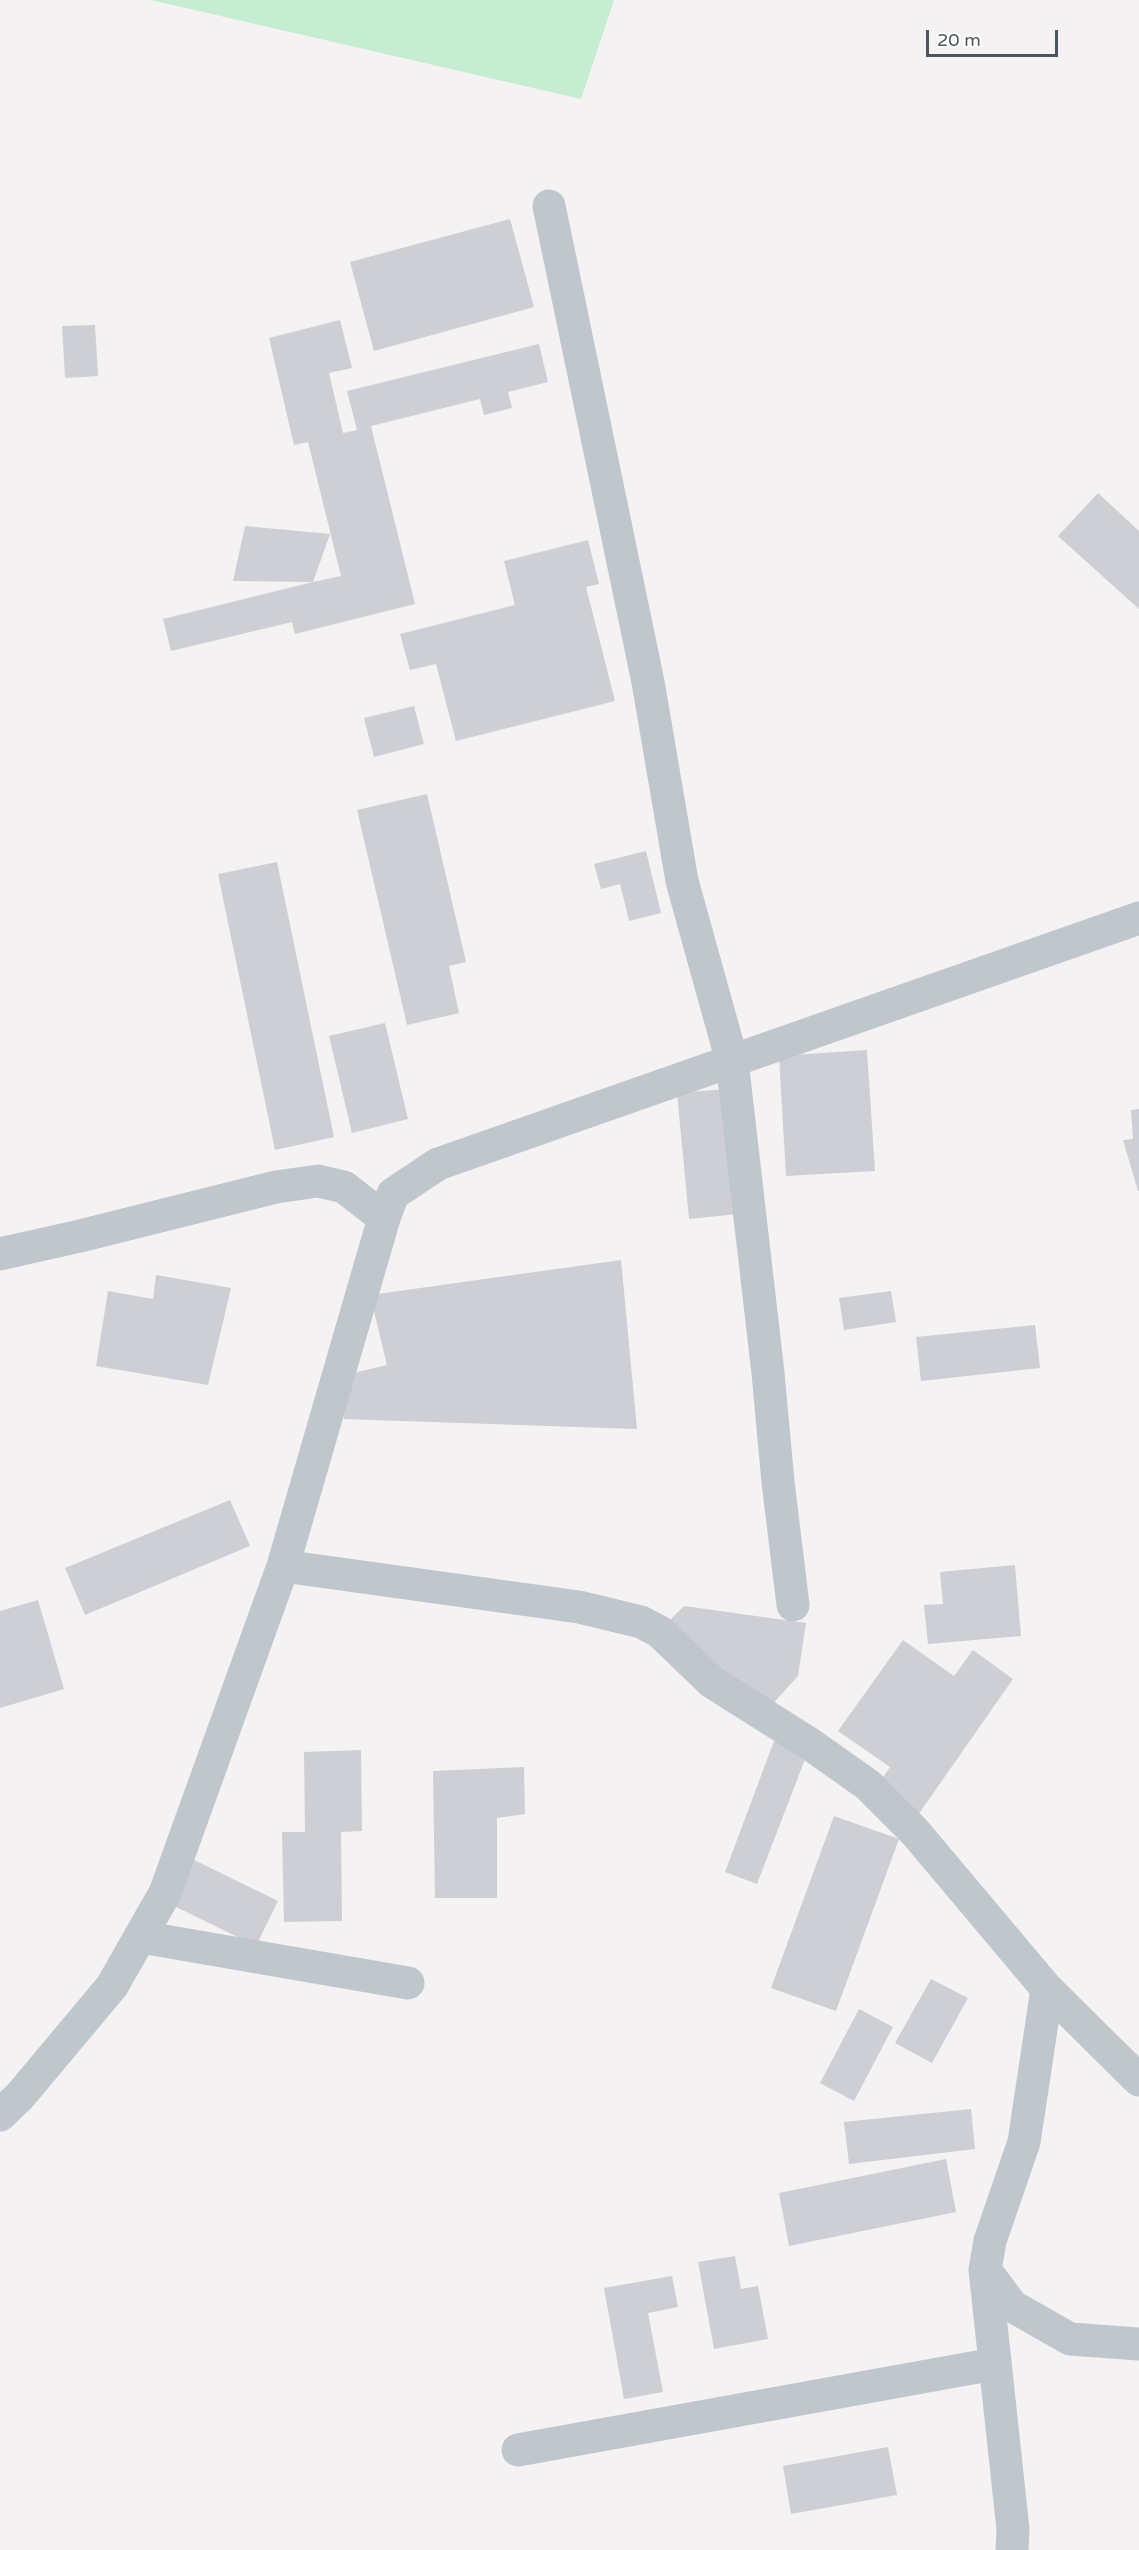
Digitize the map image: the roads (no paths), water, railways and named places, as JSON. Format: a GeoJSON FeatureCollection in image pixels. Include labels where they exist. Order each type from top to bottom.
{"type":"FeatureCollection","features":[{"type":"Feature","properties":{"kind":"street"},"geometry":{"type":"LineString","coordinates":[[549,206],[648,681],[682,881],[732,1061],[793,1605]]}},
{"type":"Feature","properties":{"kind":"street"},"geometry":{"type":"LineString","coordinates":[[0,2115],[20,2096],[112,1986],[165,1893],[283,1566],[384,1218],[393,1194],[438,1164],[1139,918]]}},
{"type":"Feature","properties":{"kind":"street"},"geometry":{"type":"LineString","coordinates":[[0,1254],[276,1187],[318,1181],[344,1187],[384,1218]]}},
{"type":"Feature","properties":{"kind":"street"},"geometry":{"type":"LineString","coordinates":[[283,1566],[579,1607],[641,1622],[660,1632],[712,1682],[810,1744],[868,1785],[915,1832],[1047,1989],[1139,2080]]}},
{"type":"Feature","properties":{"kind":"street"},"geometry":{"type":"LineString","coordinates":[[141,1937],[408,1983]]}},
{"type":"Feature","properties":{"kind":"street"},"geometry":{"type":"LineString","coordinates":[[1012,2550],[1013,2529],[985,2270],[990,2241],[1024,2142],[1047,1989]]}},
{"type":"Feature","properties":{"kind":"street"},"geometry":{"type":"LineString","coordinates":[[985,2270],[1012,2306],[1070,2339],[1139,2344]]}},
{"type":"Feature","properties":{"kind":"street"},"geometry":{"type":"LineString","coordinates":[[518,2450],[994,2364]]}}]}
